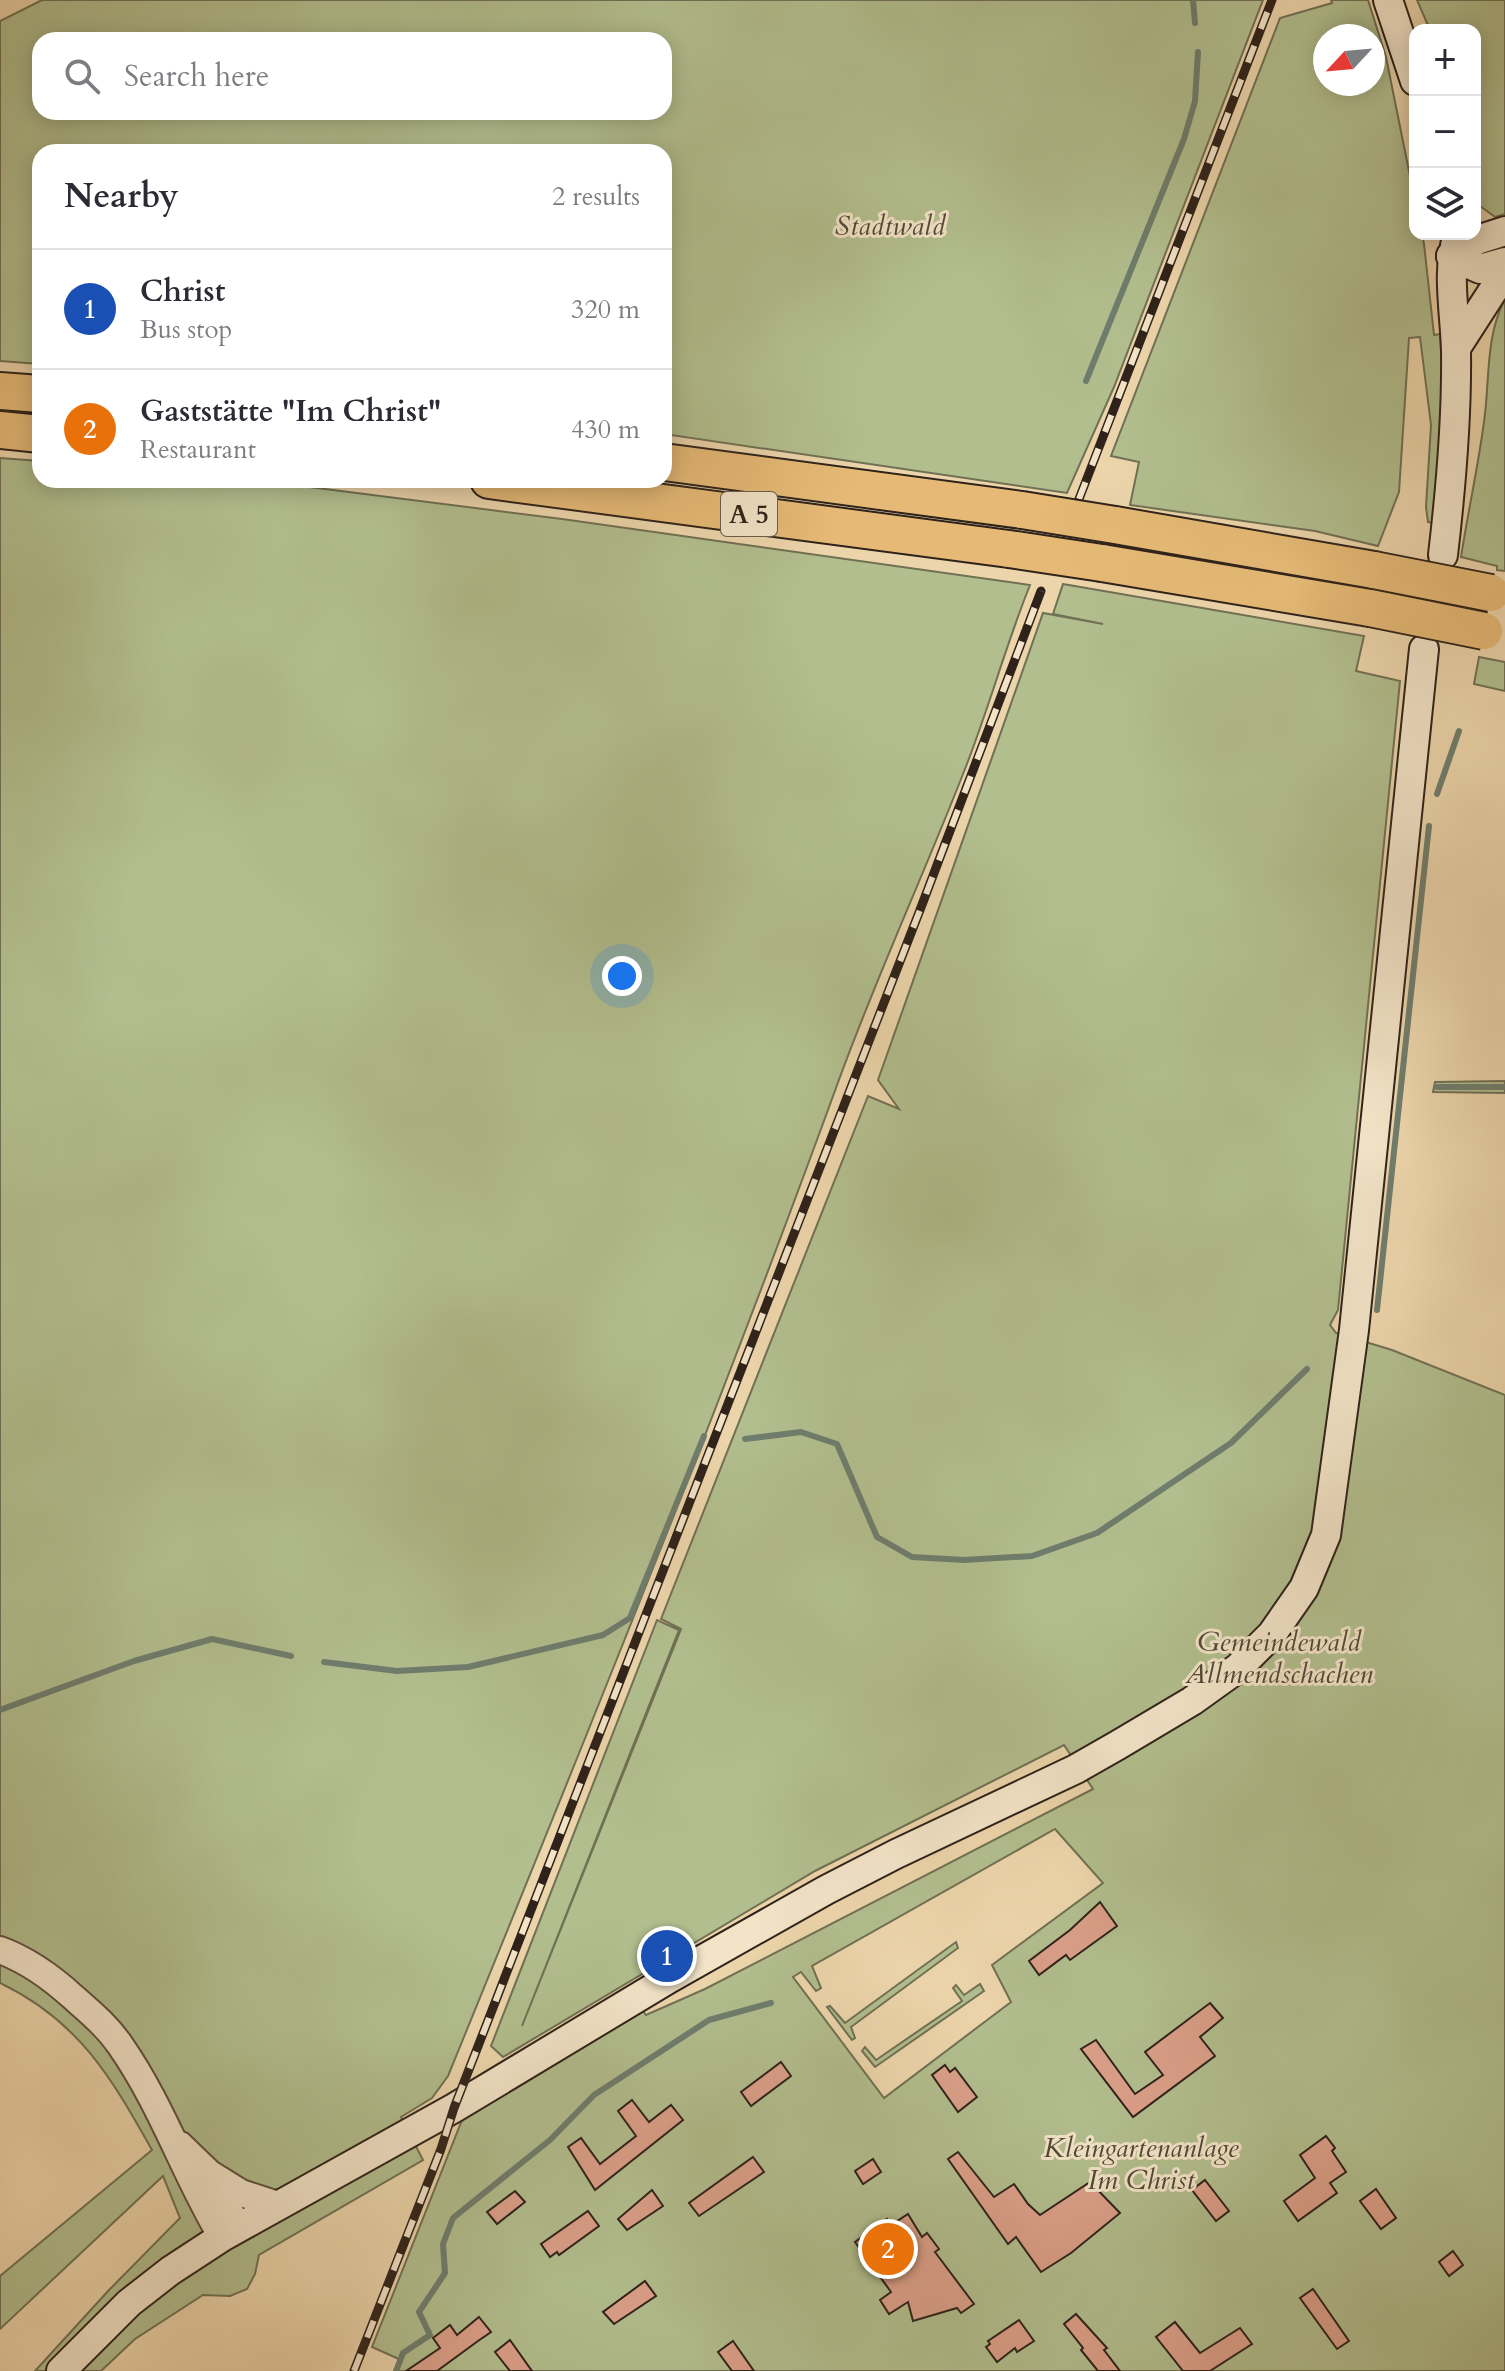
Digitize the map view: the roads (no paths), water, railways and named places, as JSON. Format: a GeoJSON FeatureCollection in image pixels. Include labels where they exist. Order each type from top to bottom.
{"type":"FeatureCollection","features":[{"type":"Feature","properties":{"kind":"highway"},"geometry":{"type":"LineString","coordinates":[[0,391],[32,393]]}},
{"type":"Feature","properties":{"kind":"highway"},"geometry":{"type":"LineString","coordinates":[[0,430],[32,433]]}},
{"type":"Feature","properties":{"kind":"highway","name":"A 5"},"geometry":{"type":"LineString","coordinates":[[672,463],[1022,510],[1374,570],[1498,595]]}},
{"type":"Feature","properties":{"kind":"highway","name":"A 5"},"geometry":{"type":"LineString","coordinates":[[549,488],[1102,563],[1370,608],[1494,634]]}},
{"type":"Feature","properties":{"kind":"main road"},"geometry":{"type":"LineString","coordinates":[[1388,0],[1409,63]]}},
{"type":"Feature","properties":{"kind":"main road"},"geometry":{"type":"LineString","coordinates":[[1450,241],[1477,240],[1505,231]]}},
{"type":"Feature","properties":{"kind":"main road"},"geometry":{"type":"LineString","coordinates":[[1450,241],[1480,269],[1505,262]]}},
{"type":"Feature","properties":{"kind":"main road"},"geometry":{"type":"LineString","coordinates":[[1443,555],[1452,475],[1456,348],[1450,241]]}},
{"type":"Feature","properties":{"kind":"main road"},"geometry":{"type":"LineString","coordinates":[[1456,348],[1505,272]]}},
{"type":"Feature","properties":{"kind":"main road"},"geometry":{"type":"LineString","coordinates":[[61,2371],[129,2303],[170,2271],[230,2232],[454,2108],[682,1971],[826,1890],[1076,1769],[1204,1693],[1238,1668],[1272,1634],[1304,1588],[1326,1535],[1354,1330],[1424,649]]}},
{"type":"Feature","properties":{"kind":"street"},"geometry":{"type":"LineString","coordinates":[[0,1950],[39,1970],[101,2021],[120,2044],[172,2137],[194,2187],[230,2232]]}},
{"type":"Feature","properties":{"kind":"street"},"geometry":{"type":"LineString","coordinates":[[172,2137],[209,2173],[241,2193],[278,2205]]}},
{"type":"Feature","properties":{"kind":"street"},"geometry":{"type":"LineString","coordinates":[[209,2173],[230,2232]]}},
{"type":"Feature","properties":{"kind":"waterway"},"geometry":{"type":"LineString","coordinates":[[1193,0],[1195,23]]}},
{"type":"Feature","properties":{"kind":"waterway"},"geometry":{"type":"LineString","coordinates":[[1086,381],[1184,139],[1195,101],[1198,52]]}},
{"type":"Feature","properties":{"kind":"waterway"},"geometry":{"type":"LineString","coordinates":[[1437,794],[1459,731]]}},
{"type":"Feature","properties":{"kind":"waterway"},"geometry":{"type":"LineString","coordinates":[[1377,1310],[1429,826]]}},
{"type":"Feature","properties":{"kind":"waterway"},"geometry":{"type":"LineString","coordinates":[[1437,1087],[1505,1087]]}},
{"type":"Feature","properties":{"kind":"waterway"},"geometry":{"type":"LineString","coordinates":[[745,1439],[801,1432],[837,1444],[877,1537],[912,1557],[964,1560],[1032,1556],[1097,1533],[1231,1443],[1307,1369]]}},
{"type":"Feature","properties":{"kind":"waterway"},"geometry":{"type":"LineString","coordinates":[[324,1662],[397,1671],[468,1667],[603,1635],[630,1618],[704,1436]]}},
{"type":"Feature","properties":{"kind":"waterway"},"geometry":{"type":"LineString","coordinates":[[0,1710],[134,1661],[212,1639],[291,1656]]}},
{"type":"Feature","properties":{"kind":"waterway"},"geometry":{"type":"LineString","coordinates":[[396,2371],[403,2353],[430,2335],[419,2312],[445,2273],[443,2244],[453,2218],[550,2140],[594,2095],[709,2020],[771,2003]]}},
{"type":"Feature","properties":{"kind":"railway"},"geometry":{"type":"LineString","coordinates":[[1079,499],[1272,0]]}},
{"type":"Feature","properties":{"kind":"railway"},"geometry":{"type":"LineString","coordinates":[[354,2371],[1041,591]]}},
{"type":"Feature","properties":{"kind":"place","name":"Christ"},"geometry":{"type":"Point","coordinates":[667,1956]}},
{"type":"Feature","properties":{"kind":"place","name":"Gaststätte \"Im Christ\""},"geometry":{"type":"Point","coordinates":[888,2249]}},
{"type":"Feature","properties":{"kind":"park label","name":"Stadtwald"},"geometry":{"type":"Point","coordinates":[890,226]}},
{"type":"Feature","properties":{"kind":"park label","name":"Gemeindewald Allmendschachen"},"geometry":{"type":"Point","coordinates":[1279,1658]}},
{"type":"Feature","properties":{"kind":"park label","name":"Kleingartenanlage Im Christ"},"geometry":{"type":"Point","coordinates":[1141,2164]}}]}
